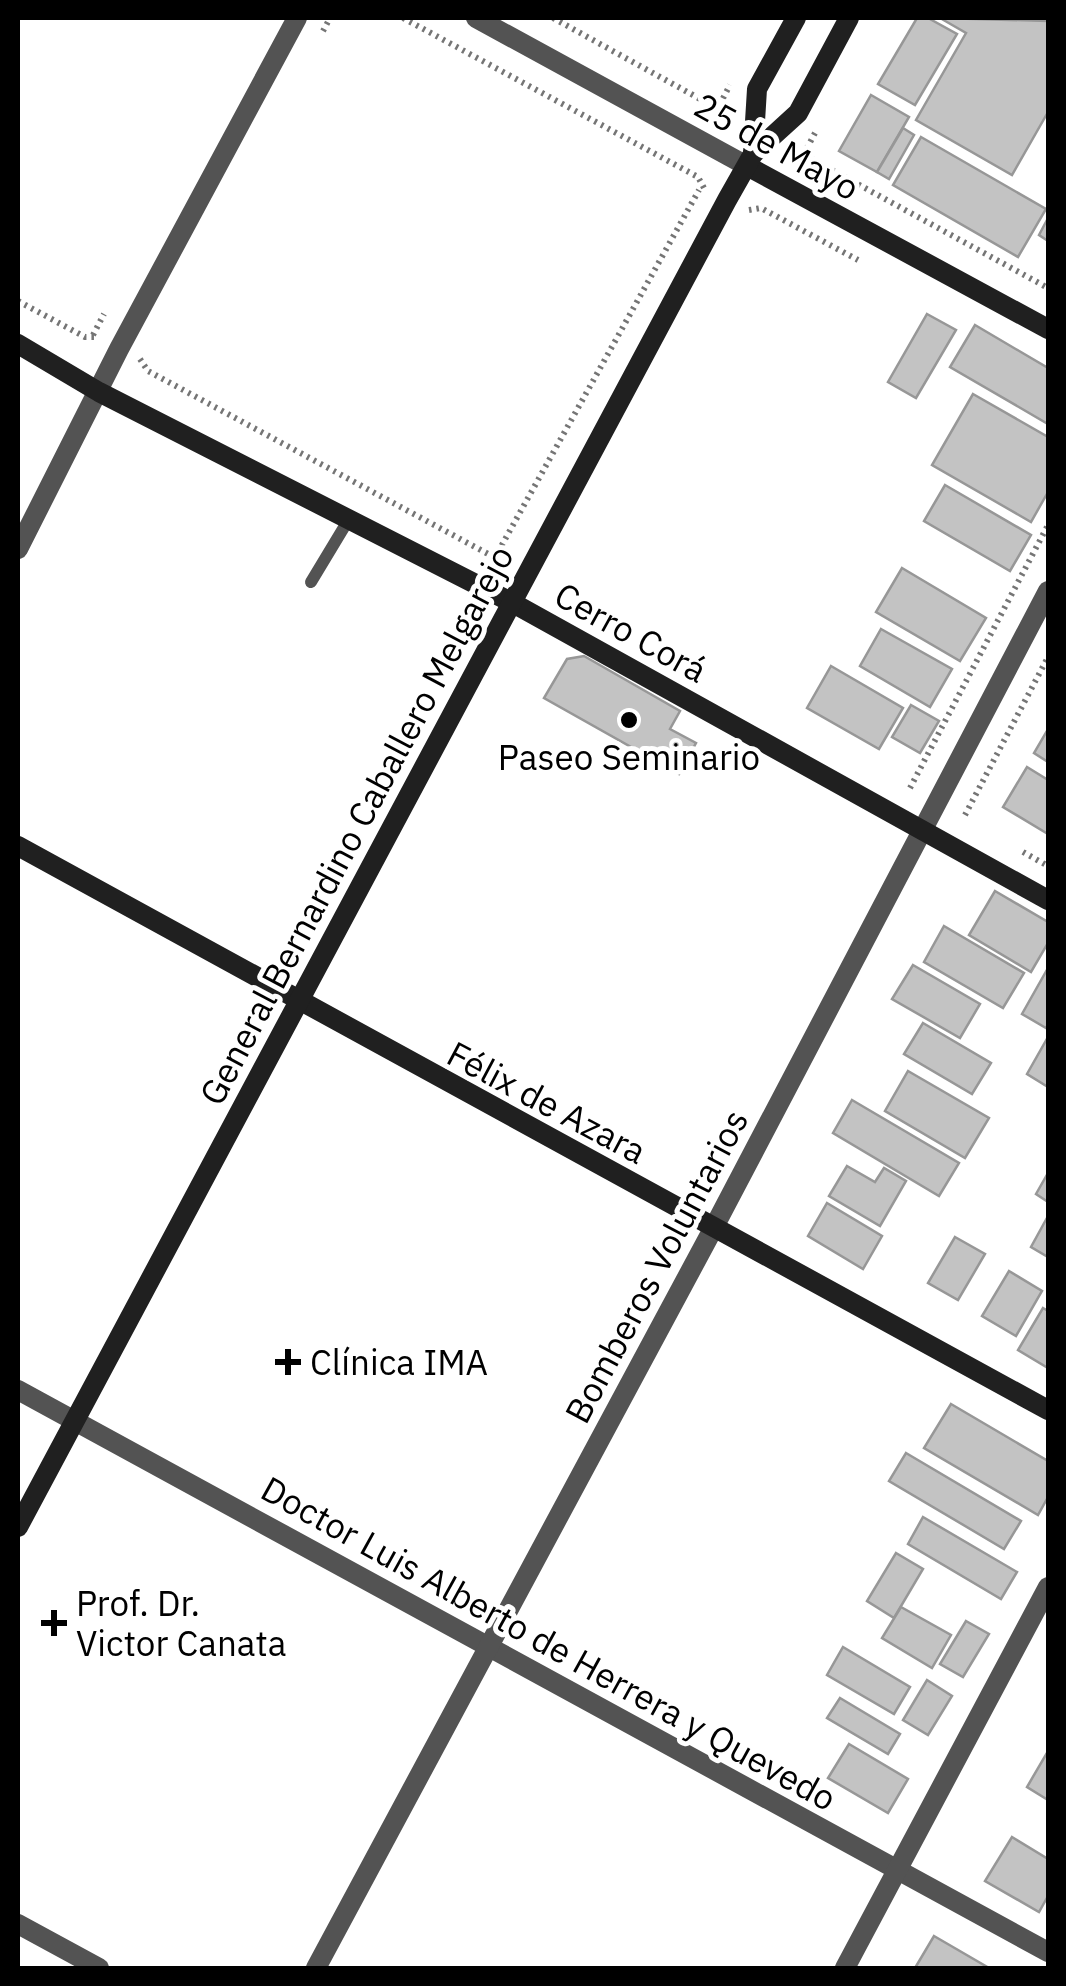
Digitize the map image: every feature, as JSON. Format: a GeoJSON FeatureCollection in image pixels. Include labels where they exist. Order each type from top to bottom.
{"type":"FeatureCollection","features":[{"type":"Feature","properties":{"kind":"street"},"geometry":{"type":"LineString","coordinates":[[18,549],[297,18]]}},
{"type":"Feature","properties":{"kind":"street","name":"25 de Mayo"},"geometry":{"type":"LineString","coordinates":[[476,18],[750,160],[1048,329]]}},
{"type":"Feature","properties":{"kind":"street","name":"General Bernardino Caballero Melgarejo"},"geometry":{"type":"LineString","coordinates":[[750,160],[757,89],[796,18]]}},
{"type":"Feature","properties":{"kind":"street","name":"General Bernardino Caballero Melgarejo"},"geometry":{"type":"LineString","coordinates":[[18,1527],[750,160],[798,113],[850,18]]}},
{"type":"Feature","properties":{"kind":"street","name":"Cerro Corá"},"geometry":{"type":"LineString","coordinates":[[18,344],[99,392],[511,602],[1048,900]]}},
{"type":"Feature","properties":{"kind":"street","name":"Bomberos Voluntarios"},"geometry":{"type":"LineString","coordinates":[[316,1968],[713,1229],[1048,591]]}},
{"type":"Feature","properties":{"kind":"street","name":"Félix de Azara"},"geometry":{"type":"LineString","coordinates":[[18,846],[298,1003],[1048,1410]]}},
{"type":"Feature","properties":{"kind":"street","name":"Doctor Luis Alberto de Herrera y Quevedo"},"geometry":{"type":"LineString","coordinates":[[18,1390],[1048,1952]]}},
{"type":"Feature","properties":{"kind":"street"},"geometry":{"type":"LineString","coordinates":[[845,1968],[1048,1587]]}},
{"type":"Feature","properties":{"kind":"street"},"geometry":{"type":"LineString","coordinates":[[18,1924],[99,1968]]}},
{"type":"Feature","properties":{"kind":"lane"},"geometry":{"type":"LineString","coordinates":[[311,582],[349,519]]}},
{"type":"Feature","properties":{"kind":"path","name":"25 de Mayo"},"geometry":{"type":"LineString","coordinates":[[403,18],[698,177],[701,186]]}},
{"type":"Feature","properties":{"kind":"path","name":"25 de Mayo"},"geometry":{"type":"LineString","coordinates":[[553,18],[709,109],[721,102]]}},
{"type":"Feature","properties":{"kind":"path","name":"25 de Mayo"},"geometry":{"type":"LineString","coordinates":[[808,148],[808,162],[1048,288]]}},
{"type":"Feature","properties":{"kind":"path","name":"General Bernardino Caballero Melgarejo"},"geometry":{"type":"LineString","coordinates":[[498,552],[701,186]]}},
{"type":"Feature","properties":{"kind":"path"},"geometry":{"type":"LineString","coordinates":[[18,302],[85,337],[93,335]]}},
{"type":"Feature","properties":{"kind":"path"},"geometry":{"type":"LineString","coordinates":[[144,362],[148,372],[490,555],[498,552],[508,558]]}},
{"type":"Feature","properties":{"kind":"path"},"geometry":{"type":"LineString","coordinates":[[910,788],[1048,524]]}},
{"type":"Feature","properties":{"kind":"path"},"geometry":{"type":"LineString","coordinates":[[964,815],[1048,658]]}},
{"type":"Feature","properties":{"kind":"building"},"geometry":{"type":"Polygon","coordinates":[[[917,18],[928,18],[957,34],[915,105],[878,84],[917,18]]]}},
{"type":"Feature","properties":{"kind":"building"},"geometry":{"type":"Polygon","coordinates":[[[940,18],[1048,21],[1048,112],[1012,175],[916,120],[966,33],[940,18]]]}},
{"type":"Feature","properties":{"kind":"building"},"geometry":{"type":"Polygon","coordinates":[[[871,95],[909,117],[877,172],[839,151],[871,95]]]}},
{"type":"Feature","properties":{"kind":"building"},"geometry":{"type":"Polygon","coordinates":[[[903,128],[914,135],[889,179],[877,172],[903,128]]]}},
{"type":"Feature","properties":{"kind":"building"},"geometry":{"type":"Polygon","coordinates":[[[921,137],[1046,209],[1018,257],[893,185],[921,137]]]}},
{"type":"Feature","properties":{"kind":"building"},"geometry":{"type":"Polygon","coordinates":[[[1048,218],[1048,241],[1039,235],[1048,218]]]}},
{"type":"Feature","properties":{"kind":"building"},"geometry":{"type":"Polygon","coordinates":[[[927,314],[956,330],[916,398],[888,382],[927,314]]]}},
{"type":"Feature","properties":{"kind":"building"},"geometry":{"type":"Polygon","coordinates":[[[975,325],[1048,368],[1048,424],[950,367],[975,325]]]}},
{"type":"Feature","properties":{"kind":"building"},"geometry":{"type":"Polygon","coordinates":[[[973,394],[1048,437],[1048,492],[1031,522],[932,465],[973,394]]]}},
{"type":"Feature","properties":{"kind":"building"},"geometry":{"type":"Polygon","coordinates":[[[945,485],[1031,535],[1010,571],[924,521],[945,485]]]}},
{"type":"Feature","properties":{"kind":"building"},"geometry":{"type":"Polygon","coordinates":[[[902,568],[986,618],[960,661],[876,612],[902,568]]]}},
{"type":"Feature","properties":{"kind":"building"},"geometry":{"type":"Polygon","coordinates":[[[881,629],[952,669],[930,707],[860,666],[881,629]]]}},
{"type":"Feature","properties":{"kind":"building","name":"Paseo Seminario"},"geometry":{"type":"Polygon","coordinates":[[[584,656],[680,711],[670,729],[696,743],[679,774],[544,698],[567,659],[584,656]]]}},
{"type":"Feature","properties":{"kind":"building"},"geometry":{"type":"Polygon","coordinates":[[[831,666],[903,708],[879,749],[807,708],[831,666]]]}},
{"type":"Feature","properties":{"kind":"building"},"geometry":{"type":"Polygon","coordinates":[[[911,705],[939,721],[920,753],[892,737],[911,705]]]}},
{"type":"Feature","properties":{"kind":"building"},"geometry":{"type":"Polygon","coordinates":[[[1048,729],[1048,762],[1034,753],[1048,729]]]}},
{"type":"Feature","properties":{"kind":"building"},"geometry":{"type":"Polygon","coordinates":[[[1027,767],[1048,780],[1048,834],[1003,807],[1027,767]]]}},
{"type":"Feature","properties":{"kind":"building"},"geometry":{"type":"Polygon","coordinates":[[[995,891],[1048,922],[1048,943],[1031,972],[969,935],[995,891]]]}},
{"type":"Feature","properties":{"kind":"building"},"geometry":{"type":"Polygon","coordinates":[[[944,926],[1024,973],[1003,1008],[924,962],[944,926]]]}},
{"type":"Feature","properties":{"kind":"building"},"geometry":{"type":"Polygon","coordinates":[[[913,965],[980,1004],[960,1038],[892,999],[913,965]]]}},
{"type":"Feature","properties":{"kind":"building"},"geometry":{"type":"Polygon","coordinates":[[[1048,968],[1048,1024],[1046,1028],[1022,1014],[1048,968]]]}},
{"type":"Feature","properties":{"kind":"building"},"geometry":{"type":"Polygon","coordinates":[[[923,1023],[991,1063],[972,1094],[904,1054],[923,1023]]]}},
{"type":"Feature","properties":{"kind":"building"},"geometry":{"type":"Polygon","coordinates":[[[1048,1037],[1048,1087],[1027,1074],[1048,1037]]]}},
{"type":"Feature","properties":{"kind":"building"},"geometry":{"type":"Polygon","coordinates":[[[908,1071],[989,1118],[965,1158],[885,1111],[908,1071]]]}},
{"type":"Feature","properties":{"kind":"building"},"geometry":{"type":"Polygon","coordinates":[[[852,1100],[959,1163],[939,1196],[833,1133],[852,1100]]]}},
{"type":"Feature","properties":{"kind":"building"},"geometry":{"type":"Polygon","coordinates":[[[847,1166],[875,1182],[884,1168],[906,1181],[880,1226],[829,1196],[847,1166]]]}},
{"type":"Feature","properties":{"kind":"building"},"geometry":{"type":"Polygon","coordinates":[[[1048,1173],[1048,1202],[1036,1194],[1048,1173]]]}},
{"type":"Feature","properties":{"kind":"building"},"geometry":{"type":"Polygon","coordinates":[[[827,1203],[882,1236],[863,1269],[808,1236],[827,1203]]]}},
{"type":"Feature","properties":{"kind":"building"},"geometry":{"type":"Polygon","coordinates":[[[1048,1216],[1048,1257],[1031,1247],[1048,1216]]]}},
{"type":"Feature","properties":{"kind":"building"},"geometry":{"type":"Polygon","coordinates":[[[955,1237],[985,1254],[958,1300],[928,1283],[955,1237]]]}},
{"type":"Feature","properties":{"kind":"building"},"geometry":{"type":"Polygon","coordinates":[[[1009,1271],[1042,1291],[1016,1336],[982,1316],[1009,1271]]]}},
{"type":"Feature","properties":{"kind":"building"},"geometry":{"type":"Polygon","coordinates":[[[1043,1308],[1048,1311],[1048,1368],[1018,1350],[1043,1308]]]}},
{"type":"Feature","properties":{"kind":"building"},"geometry":{"type":"Polygon","coordinates":[[[951,1404],[1048,1461],[1048,1497],[1038,1515],[924,1448],[951,1404]]]}},
{"type":"Feature","properties":{"kind":"building"},"geometry":{"type":"Polygon","coordinates":[[[906,1453],[1021,1521],[1004,1549],[889,1481],[906,1453]]]}},
{"type":"Feature","properties":{"kind":"building"},"geometry":{"type":"Polygon","coordinates":[[[923,1517],[1017,1572],[1001,1599],[908,1544],[923,1517]]]}},
{"type":"Feature","properties":{"kind":"building"},"geometry":{"type":"Polygon","coordinates":[[[896,1553],[923,1569],[894,1618],[867,1601],[896,1553]]]}},
{"type":"Feature","properties":{"kind":"building"},"geometry":{"type":"Polygon","coordinates":[[[901,1607],[951,1635],[932,1668],[882,1638],[901,1607]]]}},
{"type":"Feature","properties":{"kind":"building"},"geometry":{"type":"Polygon","coordinates":[[[966,1621],[989,1634],[963,1677],[940,1664],[966,1621]]]}},
{"type":"Feature","properties":{"kind":"building"},"geometry":{"type":"Polygon","coordinates":[[[843,1647],[910,1687],[894,1714],[827,1675],[843,1647]]]}},
{"type":"Feature","properties":{"kind":"building"},"geometry":{"type":"Polygon","coordinates":[[[927,1680],[952,1696],[928,1735],[903,1720],[927,1680]]]}},
{"type":"Feature","properties":{"kind":"building"},"geometry":{"type":"Polygon","coordinates":[[[840,1698],[900,1734],[888,1754],[827,1718],[840,1698]]]}},
{"type":"Feature","properties":{"kind":"building"},"geometry":{"type":"Polygon","coordinates":[[[849,1744],[908,1779],[888,1813],[828,1778],[849,1744]]]}},
{"type":"Feature","properties":{"kind":"building"},"geometry":{"type":"Polygon","coordinates":[[[1048,1751],[1048,1800],[1027,1787],[1048,1751]]]}},
{"type":"Feature","properties":{"kind":"building"},"geometry":{"type":"Polygon","coordinates":[[[1012,1837],[1048,1859],[1048,1896],[1039,1912],[985,1881],[1012,1837]]]}},
{"type":"Feature","properties":{"kind":"building"},"geometry":{"type":"Polygon","coordinates":[[[934,1936],[989,1968],[915,1968],[934,1936]]]}},
{"type":"Feature","properties":{"kind":"place","name":"Paseo Seminario"},"geometry":{"type":"Point","coordinates":[629,720]}},
{"type":"Feature","properties":{"kind":"place","name":"Clínica IMA"},"geometry":{"type":"Point","coordinates":[288,1362]}},
{"type":"Feature","properties":{"kind":"place","name":"Prof. Dr. Victor Canata"},"geometry":{"type":"Point","coordinates":[54,1623]}}]}
